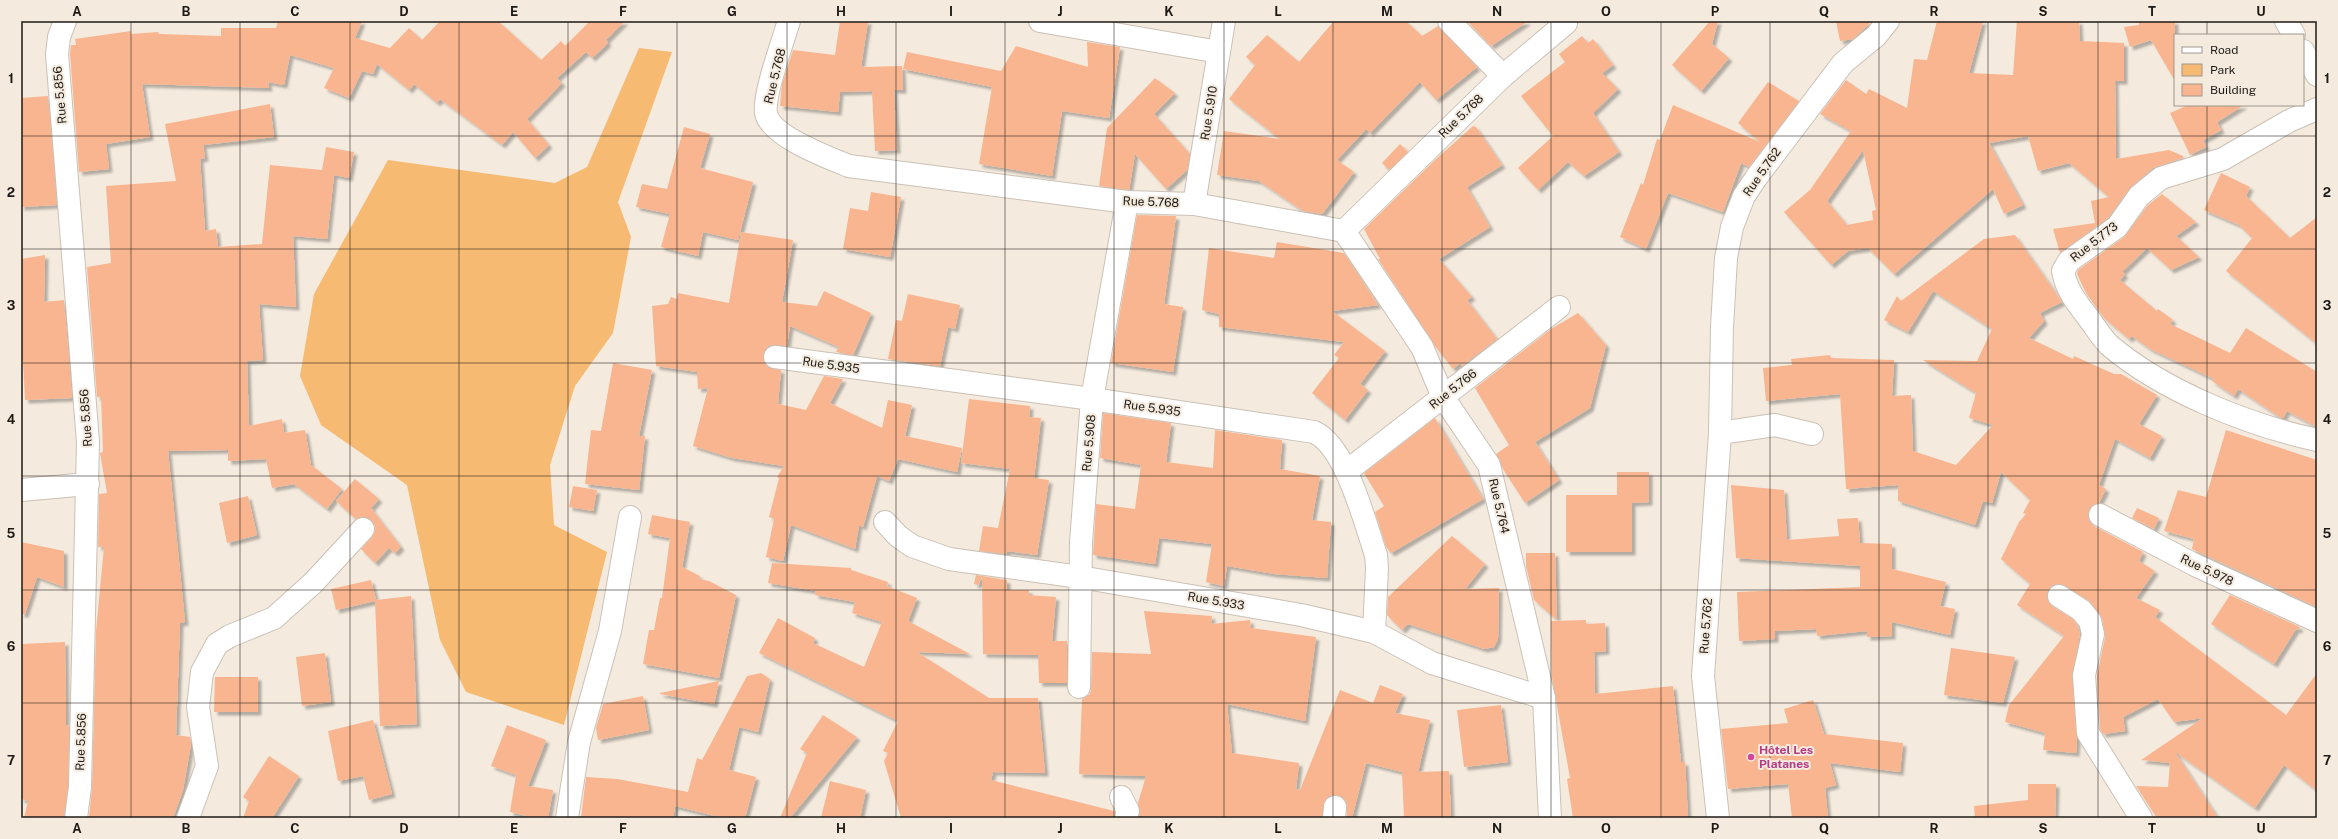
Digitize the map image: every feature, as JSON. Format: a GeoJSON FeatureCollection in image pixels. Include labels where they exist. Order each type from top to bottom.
{"type":"FeatureCollection","features":[{"type":"Feature","properties":{"kind":"street","name":"Rue 5.856"},"geometry":{"type":"LineString","coordinates":[[65,21],[59,37],[57,54],[88,442],[80,786],[76,818]]}},
{"type":"Feature","properties":{"kind":"street","name":"Rue 5.768"},"geometry":{"type":"LineString","coordinates":[[789,21],[767,98],[766,114],[777,129],[809,150],[849,166],[1127,202],[1194,204],[1344,231],[1503,76],[1566,23]]}},
{"type":"Feature","properties":{"kind":"street"},"geometry":{"type":"LineString","coordinates":[[1040,21],[1219,52]]}},
{"type":"Feature","properties":{"kind":"street","name":"Rue 5.910"},"geometry":{"type":"LineString","coordinates":[[1194,204],[1224,21]]}},
{"type":"Feature","properties":{"kind":"street"},"geometry":{"type":"LineString","coordinates":[[1449,21],[1503,76]]}},
{"type":"Feature","properties":{"kind":"street","name":"Rue 5.762"},"geometry":{"type":"LineString","coordinates":[[1718,818],[1703,676],[1720,433],[1722,327],[1726,258],[1732,227],[1744,196],[1756,178],[1843,63],[1876,36],[1888,21]]}},
{"type":"Feature","properties":{"kind":"street"},"geometry":{"type":"LineString","coordinates":[[2286,21],[2293,34]]}},
{"type":"Feature","properties":{"kind":"street"},"geometry":{"type":"LineString","coordinates":[[2304,53],[2317,75]]}},
{"type":"Feature","properties":{"kind":"street","name":"Rue 5.773"},"geometry":{"type":"LineString","coordinates":[[2317,109],[2289,122],[2223,159],[2161,178],[2139,196],[2117,227],[2069,261],[2063,271],[2066,285],[2108,344],[2151,376],[2241,418],[2278,431],[2317,440]]}},
{"type":"Feature","properties":{"kind":"street","name":"Rue 5.908"},"geometry":{"type":"LineString","coordinates":[[1079,687],[1080,578],[1092,399],[1127,202]]}},
{"type":"Feature","properties":{"kind":"street","name":"Rue 5.764"},"geometry":{"type":"LineString","coordinates":[[1344,231],[1422,347],[1443,397],[1489,465],[1544,698],[1550,818]]}},
{"type":"Feature","properties":{"kind":"street","name":"Rue 5.766"},"geometry":{"type":"LineString","coordinates":[[1347,471],[1559,307]]}},
{"type":"Feature","properties":{"kind":"street","name":"Rue 5.935"},"geometry":{"type":"LineString","coordinates":[[775,357],[1092,399],[1314,432],[1327,441],[1347,471],[1376,555],[1377,568],[1374,632]]}},
{"type":"Feature","properties":{"kind":"street"},"geometry":{"type":"LineString","coordinates":[[1720,433],[1775,425],[1812,434]]}},
{"type":"Feature","properties":{"kind":"street"},"geometry":{"type":"LineString","coordinates":[[21,490],[88,484]]}},
{"type":"Feature","properties":{"kind":"street","name":"Rue 5.978"},"geometry":{"type":"LineString","coordinates":[[2100,515],[2195,565],[2317,621]]}},
{"type":"Feature","properties":{"kind":"street"},"geometry":{"type":"LineString","coordinates":[[567,818],[579,742],[610,631],[630,517]]}},
{"type":"Feature","properties":{"kind":"street","name":"Rue 5.933"},"geometry":{"type":"LineString","coordinates":[[886,522],[898,536],[912,546],[949,559],[1080,578],[1301,615],[1374,632],[1417,657],[1432,663],[1544,698]]}},
{"type":"Feature","properties":{"kind":"street"},"geometry":{"type":"LineString","coordinates":[[188,818],[207,766],[198,707],[202,672],[217,644],[274,618],[313,583],[363,529]]}},
{"type":"Feature","properties":{"kind":"street"},"geometry":{"type":"LineString","coordinates":[[2059,596],[2081,610],[2090,621],[2093,634],[2084,675],[2088,733],[2141,818]]}},
{"type":"Feature","properties":{"kind":"green space"},"geometry":{"type":"Polygon","coordinates":[[[639,48],[672,52],[618,202],[631,237],[613,333],[575,386],[550,465],[554,525],[607,552],[564,725],[466,692],[440,640],[407,485],[321,425],[300,376],[314,294],[388,160],[555,183],[587,167],[639,48]]]}},
{"type":"Feature","properties":{"kind":"building"},"geometry":{"type":"Polygon","coordinates":[[[278,21],[362,21],[355,38],[390,48],[409,28],[422,40],[440,21],[498,21],[541,60],[561,41],[565,46],[590,21],[625,21],[606,40],[608,43],[592,58],[586,52],[557,78],[562,83],[527,119],[549,145],[535,158],[513,132],[502,145],[440,99],[437,103],[414,84],[409,90],[377,64],[373,74],[362,71],[349,98],[324,88],[334,68],[290,55],[284,85],[268,82],[269,88],[142,84],[150,137],[106,144],[109,169],[79,172],[70,54],[71,45],[76,45],[75,39],[131,31],[131,34],[158,32],[159,34],[221,36],[221,28],[276,28],[278,21]]]}},
{"type":"Feature","properties":{"kind":"building"},"geometry":{"type":"Polygon","coordinates":[[[840,21],[868,21],[861,67],[902,66],[903,90],[894,90],[897,150],[875,151],[872,91],[840,92],[838,112],[780,106],[782,84],[793,50],[835,55],[840,21]]]}},
{"type":"Feature","properties":{"kind":"building"},"geometry":{"type":"Polygon","coordinates":[[[1334,21],[1406,21],[1422,36],[1438,26],[1477,67],[1436,100],[1420,82],[1370,133],[1366,129],[1337,160],[1354,172],[1322,214],[1303,211],[1259,181],[1217,175],[1224,131],[1280,139],[1229,99],[1255,65],[1246,57],[1267,35],[1299,62],[1334,21]]]}},
{"type":"Feature","properties":{"kind":"building"},"geometry":{"type":"Polygon","coordinates":[[[1467,21],[1528,21],[1491,46],[1467,21]]]}},
{"type":"Feature","properties":{"kind":"building"},"geometry":{"type":"Polygon","coordinates":[[[1710,21],[1718,21],[1712,44],[1729,58],[1701,91],[1672,65],[1710,21]]]}},
{"type":"Feature","properties":{"kind":"building"},"geometry":{"type":"Polygon","coordinates":[[[1836,21],[1872,21],[1853,39],[1840,41],[1836,21]]]}},
{"type":"Feature","properties":{"kind":"building"},"geometry":{"type":"Polygon","coordinates":[[[1937,21],[1983,21],[1969,73],[2013,75],[2017,21],[2079,21],[2080,41],[2124,43],[2124,81],[2115,81],[2116,159],[2169,150],[2183,156],[2183,158],[2153,168],[2129,189],[2108,218],[2060,253],[2053,229],[2095,223],[2091,201],[2109,197],[2069,163],[2038,171],[2028,136],[1989,143],[2023,205],[2004,214],[1993,189],[1894,274],[1868,248],[1848,251],[1831,265],[1784,212],[1810,190],[1851,131],[1820,114],[1846,80],[1866,94],[1869,89],[1907,108],[1914,59],[1927,60],[1937,21]],[[1863,150],[1827,201],[1847,225],[1873,220],[1872,211],[1876,210],[1863,150]]]}},
{"type":"Feature","properties":{"kind":"building"},"geometry":{"type":"Polygon","coordinates":[[[2139,21],[2175,21],[2174,79],[2151,40],[2130,47],[2124,27],[2139,25],[2139,21]]]}},
{"type":"Feature","properties":{"kind":"building"},"geometry":{"type":"Polygon","coordinates":[[[1582,36],[1588,43],[1593,39],[1613,65],[1602,73],[1618,89],[1593,113],[1619,152],[1584,176],[1568,162],[1538,190],[1518,168],[1553,136],[1521,96],[1565,62],[1559,54],[1582,36]]]}},
{"type":"Feature","properties":{"kind":"building"},"geometry":{"type":"Polygon","coordinates":[[[1087,42],[1120,47],[1109,118],[1062,111],[1052,176],[979,164],[992,87],[903,69],[907,52],[1001,71],[1016,46],[1088,67],[1087,42]]]}},
{"type":"Feature","properties":{"kind":"building"},"geometry":{"type":"Polygon","coordinates":[[[1155,78],[1175,93],[1154,114],[1190,154],[1187,170],[1166,189],[1135,154],[1129,190],[1099,186],[1107,128],[1155,78]]]}},
{"type":"Feature","properties":{"kind":"building"},"geometry":{"type":"Polygon","coordinates":[[[1768,82],[1799,101],[1749,167],[1741,163],[1723,212],[1668,193],[1646,249],[1620,237],[1641,183],[1643,185],[1657,139],[1660,140],[1673,105],[1760,142],[1738,123],[1768,82]]]}},
{"type":"Feature","properties":{"kind":"building"},"geometry":{"type":"Polygon","coordinates":[[[48,96],[57,205],[21,207],[21,98],[48,96]]]}},
{"type":"Feature","properties":{"kind":"building"},"geometry":{"type":"Polygon","coordinates":[[[270,104],[274,137],[203,145],[205,158],[200,159],[205,231],[216,229],[218,247],[262,244],[270,165],[322,170],[326,147],[354,152],[349,178],[334,175],[327,239],[293,236],[296,307],[259,304],[263,360],[247,361],[249,426],[282,419],[284,433],[305,430],[311,465],[342,489],[327,509],[294,484],[272,488],[266,459],[228,461],[228,450],[168,451],[185,622],[180,623],[176,735],[190,737],[191,744],[183,790],[173,818],[89,818],[92,787],[96,631],[104,547],[98,547],[99,494],[107,493],[100,453],[103,452],[101,397],[97,397],[87,267],[111,263],[106,186],[176,181],[165,124],[270,104]]]}},
{"type":"Feature","properties":{"kind":"building"},"geometry":{"type":"Polygon","coordinates":[[[2186,106],[2242,106],[2217,122],[2221,130],[2203,140],[2206,147],[2190,155],[2170,113],[2186,106]]]}},
{"type":"Feature","properties":{"kind":"building"},"geometry":{"type":"Polygon","coordinates":[[[1473,126],[1476,127],[1502,165],[1467,187],[1490,227],[1439,259],[1472,297],[1467,300],[1497,339],[1462,366],[1460,363],[1453,369],[1435,346],[1378,259],[1380,259],[1364,229],[1436,159],[1473,126]]]}},
{"type":"Feature","properties":{"kind":"building"},"geometry":{"type":"Polygon","coordinates":[[[684,127],[710,134],[700,168],[753,182],[738,240],[703,232],[698,256],[661,247],[670,214],[636,207],[642,184],[667,189],[684,127]]]}},
{"type":"Feature","properties":{"kind":"building"},"geometry":{"type":"Polygon","coordinates":[[[1400,144],[1408,152],[1389,170],[1382,163],[1400,144]]]}},
{"type":"Feature","properties":{"kind":"building"},"geometry":{"type":"Polygon","coordinates":[[[2221,173],[2250,187],[2246,196],[2290,238],[2317,217],[2317,344],[2226,271],[2252,238],[2239,225],[2204,210],[2221,173]]]}},
{"type":"Feature","properties":{"kind":"building"},"geometry":{"type":"Polygon","coordinates":[[[871,192],[901,197],[890,257],[843,249],[850,208],[868,211],[871,192]]]}},
{"type":"Feature","properties":{"kind":"building"},"geometry":{"type":"Polygon","coordinates":[[[2162,194],[2196,222],[2176,236],[2199,257],[2171,270],[2147,248],[2122,272],[2125,274],[2120,280],[2157,311],[2158,309],[2173,320],[2170,324],[2230,353],[2246,328],[2317,372],[2317,427],[2287,411],[2283,418],[2281,418],[2238,389],[2234,396],[2212,381],[2214,379],[2150,349],[2132,336],[2129,339],[2104,318],[2086,293],[2077,274],[2078,270],[2124,237],[2148,205],[2162,194]]]}},
{"type":"Feature","properties":{"kind":"building"},"geometry":{"type":"Polygon","coordinates":[[[1137,215],[1176,216],[1164,304],[1183,307],[1173,372],[1111,363],[1137,215]]]}},
{"type":"Feature","properties":{"kind":"building"},"geometry":{"type":"Polygon","coordinates":[[[741,232],[793,240],[782,302],[817,306],[824,291],[871,313],[853,355],[836,352],[839,347],[790,326],[787,346],[771,345],[765,349],[763,355],[764,362],[768,367],[781,370],[778,404],[806,410],[824,376],[843,379],[830,403],[882,428],[888,400],[912,405],[905,436],[962,448],[957,472],[898,459],[889,481],[877,476],[863,527],[859,525],[855,549],[791,525],[783,561],[766,557],[774,519],[769,517],[779,478],[777,477],[784,466],[732,458],[693,446],[708,388],[698,389],[697,372],[656,366],[652,306],[668,304],[671,297],[677,299],[678,293],[729,303],[741,232]]]}},
{"type":"Feature","properties":{"kind":"building"},"geometry":{"type":"Polygon","coordinates":[[[2015,235],[2062,302],[2040,313],[2044,321],[2029,338],[2073,359],[2074,356],[2114,374],[2121,374],[2157,395],[2139,424],[2162,436],[2150,458],[2115,439],[2099,485],[2106,489],[2099,503],[2093,505],[2089,510],[2089,521],[2094,526],[2143,552],[2139,561],[2155,571],[2136,598],[2160,610],[2155,617],[2286,715],[2317,673],[2317,791],[2284,765],[2255,808],[2175,752],[2218,818],[2157,818],[2136,786],[2168,787],[2170,763],[2141,760],[2203,718],[2174,722],[2158,699],[2123,717],[2125,731],[2103,734],[2100,729],[2097,676],[2105,637],[2102,618],[2088,600],[2060,584],[2053,585],[2048,590],[2047,596],[2052,606],[2073,619],[2080,634],[2072,676],[2077,739],[2076,753],[2043,750],[2045,733],[2005,722],[2009,705],[2064,636],[2017,605],[2030,584],[2001,559],[2019,522],[2026,514],[2023,513],[2030,500],[2001,472],[1992,503],[1983,501],[1975,525],[1898,501],[1898,485],[1846,489],[1840,394],[1766,401],[1763,368],[1792,365],[1791,359],[1830,355],[1831,358],[1894,360],[1892,396],[1911,395],[1913,451],[1956,465],[1993,425],[1969,418],[1976,393],[1923,360],[1977,361],[1992,329],[1933,291],[1908,332],[1884,320],[1897,296],[1901,301],[1984,239],[2015,235]]]}},
{"type":"Feature","properties":{"kind":"building"},"geometry":{"type":"Polygon","coordinates":[[[1277,242],[1344,253],[1378,305],[1332,311],[1385,351],[1360,384],[1368,390],[1345,420],[1312,393],[1339,358],[1334,355],[1344,342],[1219,327],[1219,314],[1202,310],[1209,248],[1274,258],[1277,242]]]}},
{"type":"Feature","properties":{"kind":"building"},"geometry":{"type":"Polygon","coordinates":[[[45,255],[44,302],[64,300],[72,398],[25,400],[23,360],[21,361],[21,259],[45,255]]]}},
{"type":"Feature","properties":{"kind":"building"},"geometry":{"type":"Polygon","coordinates":[[[908,294],[960,305],[955,329],[948,327],[940,366],[888,359],[896,320],[902,321],[908,294]]]}},
{"type":"Feature","properties":{"kind":"building"},"geometry":{"type":"Polygon","coordinates":[[[1578,313],[1606,345],[1590,408],[1535,442],[1559,480],[1525,503],[1503,469],[1496,454],[1509,445],[1475,388],[1551,329],[1578,313]]]}},
{"type":"Feature","properties":{"kind":"building"},"geometry":{"type":"Polygon","coordinates":[[[613,363],[652,370],[639,436],[645,436],[639,490],[585,484],[591,430],[601,431],[613,363]]]}},
{"type":"Feature","properties":{"kind":"building"},"geometry":{"type":"Polygon","coordinates":[[[969,399],[1030,406],[1029,417],[1041,418],[1034,478],[1049,480],[1037,555],[1007,551],[1007,554],[979,551],[983,526],[998,528],[1010,469],[961,463],[969,399]]]}},
{"type":"Feature","properties":{"kind":"building"},"geometry":{"type":"Polygon","coordinates":[[[1103,413],[1171,423],[1166,462],[1213,468],[1215,430],[1282,440],[1280,469],[1320,476],[1312,520],[1331,522],[1327,578],[1274,574],[1227,566],[1224,586],[1206,582],[1212,544],[1159,538],[1155,564],[1093,555],[1096,504],[1135,509],[1141,465],[1100,458],[1103,413]]]}},
{"type":"Feature","properties":{"kind":"building"},"geometry":{"type":"Polygon","coordinates":[[[1435,418],[1483,499],[1391,553],[1386,547],[1375,512],[1384,506],[1364,473],[1435,418]]]}},
{"type":"Feature","properties":{"kind":"building"},"geometry":{"type":"Polygon","coordinates":[[[2226,430],[2317,460],[2317,607],[2192,549],[2194,539],[2164,531],[2178,490],[2206,497],[2226,430]]]}},
{"type":"Feature","properties":{"kind":"building"},"geometry":{"type":"Polygon","coordinates":[[[1617,472],[1649,472],[1649,502],[1632,503],[1632,552],[1566,552],[1566,495],[1617,495],[1617,472]]]}},
{"type":"Feature","properties":{"kind":"building"},"geometry":{"type":"Polygon","coordinates":[[[355,479],[379,499],[371,508],[401,547],[395,553],[389,548],[375,563],[361,549],[372,537],[375,531],[375,525],[366,517],[356,519],[336,501],[355,479]]]}},
{"type":"Feature","properties":{"kind":"building"},"geometry":{"type":"Polygon","coordinates":[[[1731,485],[1784,490],[1787,540],[1839,536],[1837,519],[1858,518],[1860,543],[1892,544],[1892,569],[1946,582],[1940,606],[1955,609],[1950,635],[1892,622],[1892,636],[1867,637],[1867,631],[1817,636],[1816,629],[1775,631],[1775,639],[1739,641],[1737,592],[1860,587],[1860,566],[1736,558],[1731,485]]]}},
{"type":"Feature","properties":{"kind":"building"},"geometry":{"type":"Polygon","coordinates":[[[573,486],[597,490],[593,511],[569,507],[573,486]]]}},
{"type":"Feature","properties":{"kind":"building"},"geometry":{"type":"Polygon","coordinates":[[[248,496],[257,535],[227,543],[219,503],[248,496]]]}},
{"type":"Feature","properties":{"kind":"building"},"geometry":{"type":"Polygon","coordinates":[[[2137,508],[2159,518],[2154,529],[2132,518],[2137,508]]]}},
{"type":"Feature","properties":{"kind":"building"},"geometry":{"type":"Polygon","coordinates":[[[652,515],[690,522],[682,567],[700,576],[699,579],[709,581],[736,595],[719,678],[643,664],[649,630],[654,630],[660,598],[662,598],[670,538],[648,534],[652,515]]]}},
{"type":"Feature","properties":{"kind":"building"},"geometry":{"type":"Polygon","coordinates":[[[1452,536],[1485,564],[1465,589],[1499,588],[1498,639],[1494,647],[1484,649],[1408,624],[1402,630],[1387,615],[1388,597],[1452,536]]]}},
{"type":"Feature","properties":{"kind":"building"},"geometry":{"type":"Polygon","coordinates":[[[21,542],[64,551],[64,587],[37,577],[25,614],[21,614],[21,542]]]}},
{"type":"Feature","properties":{"kind":"building"},"geometry":{"type":"Polygon","coordinates":[[[1526,553],[1555,553],[1557,620],[1534,600],[1526,566],[1526,553]]]}},
{"type":"Feature","properties":{"kind":"building"},"geometry":{"type":"Polygon","coordinates":[[[772,563],[851,568],[851,570],[888,582],[887,586],[917,598],[908,621],[970,654],[917,652],[989,698],[1038,698],[1045,773],[993,772],[991,780],[1114,811],[1114,818],[901,818],[884,761],[888,753],[883,751],[898,721],[759,653],[778,618],[815,638],[813,643],[864,667],[882,622],[852,613],[855,602],[815,595],[816,591],[768,583],[772,563]]]}},
{"type":"Feature","properties":{"kind":"building"},"geometry":{"type":"Polygon","coordinates":[[[976,575],[1007,580],[1007,590],[1029,590],[1029,595],[1056,597],[1052,641],[1067,641],[1067,683],[1039,683],[1038,655],[983,654],[982,577],[978,585],[974,584],[976,575]]]}},
{"type":"Feature","properties":{"kind":"building"},"geometry":{"type":"Polygon","coordinates":[[[371,580],[376,600],[411,596],[417,724],[380,726],[375,601],[336,610],[331,589],[371,580]]]}},
{"type":"Feature","properties":{"kind":"building"},"geometry":{"type":"Polygon","coordinates":[[[2230,595],[2300,627],[2298,630],[2296,629],[2274,664],[2211,624],[2230,595]]]}},
{"type":"Feature","properties":{"kind":"building"},"geometry":{"type":"Polygon","coordinates":[[[1144,611],[1212,616],[1211,624],[1250,620],[1251,628],[1316,637],[1305,721],[1227,704],[1232,753],[1299,763],[1296,789],[1300,790],[1340,690],[1373,703],[1380,685],[1403,694],[1395,713],[1430,720],[1418,772],[1449,771],[1451,817],[1404,818],[1402,772],[1366,763],[1352,818],[1347,818],[1346,801],[1342,797],[1336,795],[1329,796],[1325,800],[1322,818],[1139,818],[1138,803],[1146,776],[1079,774],[1082,699],[1090,694],[1092,652],[1151,654],[1144,611]]]}},
{"type":"Feature","properties":{"kind":"building"},"geometry":{"type":"Polygon","coordinates":[[[1586,620],[1586,624],[1605,623],[1606,651],[1594,652],[1595,694],[1673,686],[1681,762],[1685,762],[1688,818],[1573,818],[1567,779],[1570,778],[1552,678],[1551,621],[1586,620]]]}},
{"type":"Feature","properties":{"kind":"building"},"geometry":{"type":"Polygon","coordinates":[[[65,642],[66,725],[69,726],[68,786],[64,818],[24,818],[28,801],[21,799],[21,644],[65,642]]]}},
{"type":"Feature","properties":{"kind":"building"},"geometry":{"type":"Polygon","coordinates":[[[1951,648],[2015,657],[2003,703],[1944,695],[1951,648]]]}},
{"type":"Feature","properties":{"kind":"building"},"geometry":{"type":"Polygon","coordinates":[[[325,653],[331,702],[302,706],[296,657],[325,653]]]}},
{"type":"Feature","properties":{"kind":"building"},"geometry":{"type":"Polygon","coordinates":[[[761,673],[770,679],[758,732],[739,727],[729,770],[756,777],[745,818],[723,818],[675,806],[673,818],[581,818],[586,777],[617,779],[688,792],[697,758],[702,760],[747,676],[761,673]]]}},
{"type":"Feature","properties":{"kind":"building"},"geometry":{"type":"Polygon","coordinates":[[[215,677],[258,677],[258,712],[214,712],[215,677]]]}},
{"type":"Feature","properties":{"kind":"building"},"geometry":{"type":"Polygon","coordinates":[[[719,681],[714,704],[660,694],[660,693],[719,681]]]}},
{"type":"Feature","properties":{"kind":"building"},"geometry":{"type":"Polygon","coordinates":[[[643,696],[649,730],[598,740],[596,728],[603,704],[643,696]]]}},
{"type":"Feature","properties":{"kind":"building"},"geometry":{"type":"Polygon","coordinates":[[[1813,700],[1824,734],[1903,743],[1900,772],[1830,763],[1836,785],[1825,788],[1828,818],[1792,818],[1788,784],[1728,789],[1721,729],[1788,723],[1784,709],[1813,700]]]}},
{"type":"Feature","properties":{"kind":"building"},"geometry":{"type":"Polygon","coordinates":[[[1501,705],[1508,762],[1464,767],[1457,710],[1501,705]]]}},
{"type":"Feature","properties":{"kind":"building"},"geometry":{"type":"Polygon","coordinates":[[[823,715],[857,737],[790,818],[780,818],[807,753],[800,749],[823,715]]]}},
{"type":"Feature","properties":{"kind":"building"},"geometry":{"type":"Polygon","coordinates":[[[373,720],[392,794],[369,800],[363,776],[338,781],[328,731],[373,720]]]}},
{"type":"Feature","properties":{"kind":"building"},"geometry":{"type":"Polygon","coordinates":[[[507,725],[546,740],[528,786],[553,790],[548,818],[535,818],[510,812],[516,775],[491,766],[507,725]]]}},
{"type":"Feature","properties":{"kind":"building"},"geometry":{"type":"Polygon","coordinates":[[[269,756],[299,776],[272,818],[243,818],[249,801],[243,797],[269,756]]]}},
{"type":"Feature","properties":{"kind":"building"},"geometry":{"type":"Polygon","coordinates":[[[830,781],[866,790],[860,818],[821,818],[830,781]]]}},
{"type":"Feature","properties":{"kind":"building"},"geometry":{"type":"Polygon","coordinates":[[[2028,784],[2056,784],[2055,818],[1975,818],[1974,806],[2028,800],[2028,784]]]}},
{"type":"Feature","properties":{"kind":"place","name":"Hôtel Les Platanes"},"geometry":{"type":"Point","coordinates":[1751,757]}}]}
